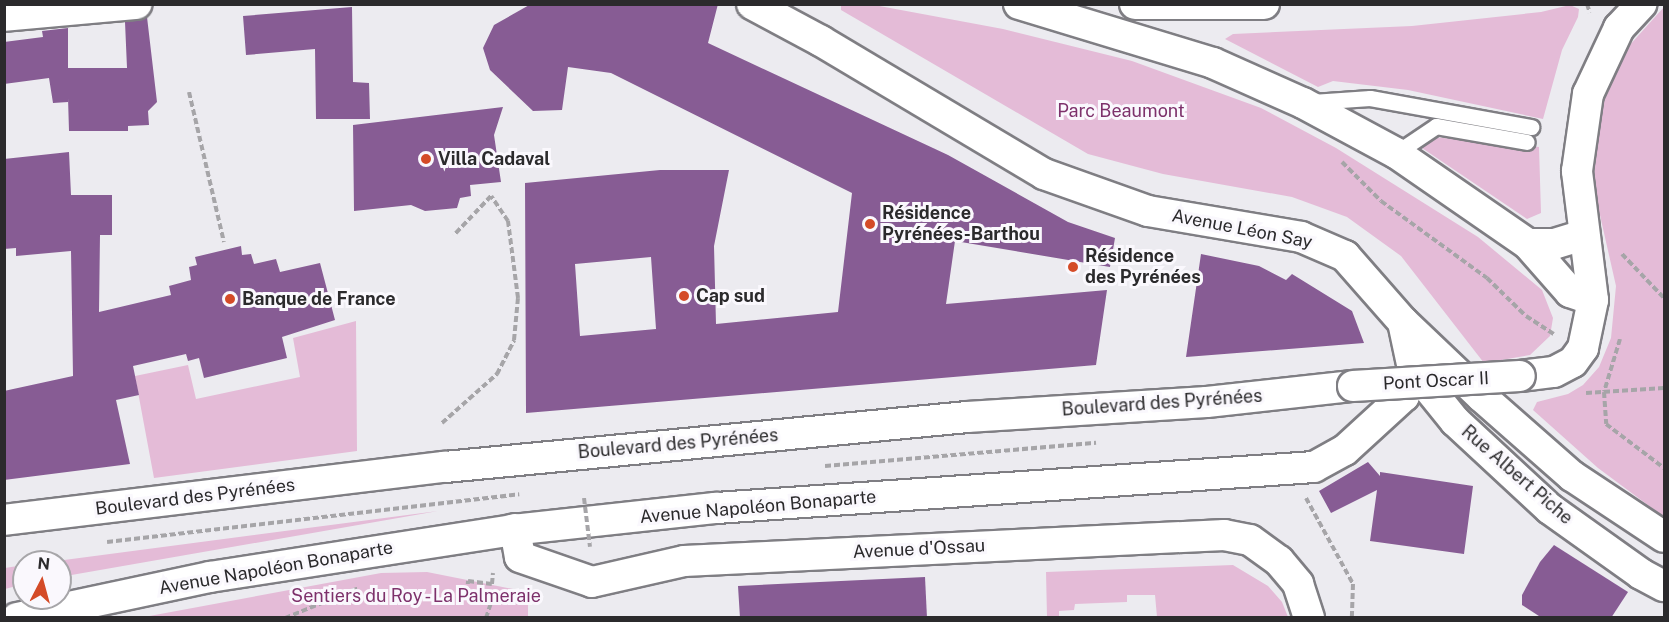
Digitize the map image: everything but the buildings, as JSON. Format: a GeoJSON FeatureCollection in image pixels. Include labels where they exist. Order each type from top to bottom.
{"type":"FeatureCollection","features":[{"type":"Feature","properties":{"kind":"street"},"geometry":{"type":"LineString","coordinates":[[1019,4],[1188,55],[1303,103],[1396,153],[1528,244],[1570,292],[1593,300]]}},
{"type":"Feature","properties":{"kind":"street"},"geometry":{"type":"LineString","coordinates":[[1135,4],[1197,6],[1264,4]]}},
{"type":"Feature","properties":{"kind":"street"},"geometry":{"type":"LineString","coordinates":[[1573,362],[1583,348],[1593,300],[1583,235],[1577,171],[1588,94],[1619,28],[1641,4]]}},
{"type":"Feature","properties":{"kind":"street"},"geometry":{"type":"LineString","coordinates":[[4,16],[134,5]]}},
{"type":"Feature","properties":{"kind":"street","name":"Avenue Léon Say"},"geometry":{"type":"LineString","coordinates":[[758,5],[1044,174],[1149,211],[1301,237],[1345,256],[1403,322],[1572,476],[1665,537]]}},
{"type":"Feature","properties":{"kind":"street"},"geometry":{"type":"LineString","coordinates":[[1188,55],[1197,6]]}},
{"type":"Feature","properties":{"kind":"street"},"geometry":{"type":"LineString","coordinates":[[1528,244],[1554,244],[1583,235]]}},
{"type":"Feature","properties":{"kind":"street"},"geometry":{"type":"LineString","coordinates":[[1403,322],[1413,369]]}},
{"type":"Feature","properties":{"kind":"street","name":"Pont Oscar II"},"geometry":{"type":"LineString","coordinates":[[1353,386],[1520,376],[1554,372],[1573,362]]}},
{"type":"Feature","properties":{"kind":"street","name":"Avenue Napoléon Bonaparte"},"geometry":{"type":"LineString","coordinates":[[17,618],[210,577],[515,530],[716,508],[1314,467],[1345,450],[1385,417],[1404,396],[1413,369]]}},
{"type":"Feature","properties":{"kind":"street","name":"Rue Albert Piche"},"geometry":{"type":"LineString","coordinates":[[1413,369],[1455,421],[1550,509],[1641,574],[1665,586]]}},
{"type":"Feature","properties":{"kind":"street","name":"Boulevard des Pyrénées"},"geometry":{"type":"LineString","coordinates":[[4,520],[457,466],[967,417],[1207,402],[1353,386]]}},
{"type":"Feature","properties":{"kind":"street","name":"Avenue d'Ossau"},"geometry":{"type":"LineString","coordinates":[[515,530],[520,557],[591,582],[684,561],[1224,535],[1250,540],[1279,561],[1298,584],[1310,618]]}},
{"type":"Feature","properties":{"kind":"lane"},"geometry":{"type":"LineString","coordinates":[[1303,103],[1370,98],[1529,134],[1436,126],[1396,153]]}},
{"type":"Feature","properties":{"kind":"path"},"geometry":{"type":"LineString","coordinates":[[189,92],[224,242]]}},
{"type":"Feature","properties":{"kind":"path"},"geometry":{"type":"LineString","coordinates":[[1330,118],[1345,167],[1381,201],[1487,278],[1526,316],[1551,330],[1573,362]]}},
{"type":"Feature","properties":{"kind":"path"},"geometry":{"type":"LineString","coordinates":[[442,423],[497,374],[514,340],[518,298],[508,221],[491,196],[454,235]]}},
{"type":"Feature","properties":{"kind":"path"},"geometry":{"type":"LineString","coordinates":[[1619,244],[1623,263]]}},
{"type":"Feature","properties":{"kind":"path"},"geometry":{"type":"LineString","coordinates":[[1622,254],[1665,297]]}},
{"type":"Feature","properties":{"kind":"path"},"geometry":{"type":"LineString","coordinates":[[1620,335],[1618,357],[1604,392],[1606,424],[1665,468]]}},
{"type":"Feature","properties":{"kind":"path"},"geometry":{"type":"LineString","coordinates":[[1604,392],[1665,388]]}},
{"type":"Feature","properties":{"kind":"path"},"geometry":{"type":"LineString","coordinates":[[1315,491],[1305,496],[1353,584],[1352,618]]}},
{"type":"Feature","properties":{"kind":"path"},"geometry":{"type":"LineString","coordinates":[[584,498],[591,547]]}},
{"type":"Feature","properties":{"kind":"path"},"geometry":{"type":"LineString","coordinates":[[486,618],[493,596],[467,593],[468,581],[492,584],[494,568]]}},
{"type":"Feature","properties":{"kind":"green space","name":"Parc Beaumont"},"geometry":{"type":"Polygon","coordinates":[[[841,5],[874,5],[1003,29],[1132,61],[1261,108],[1336,148],[1478,237],[1542,290],[1553,318],[1550,336],[1530,355],[1484,363],[1401,256],[1347,217],[1292,197],[1163,174],[1088,154],[841,10],[841,5]]]}},
{"type":"Feature","properties":{"kind":"green space"},"geometry":{"type":"Polygon","coordinates":[[[1570,5],[1579,9],[1578,17],[1562,50],[1543,119],[1408,90],[1333,81],[1318,87],[1225,39],[1233,34],[1412,26],[1541,12],[1570,5]]]}},
{"type":"Feature","properties":{"kind":"green space"},"geometry":{"type":"Polygon","coordinates":[[[1664,7],[1664,517],[1598,468],[1533,410],[1537,402],[1568,394],[1583,385],[1599,367],[1611,338],[1616,286],[1590,171],[1596,114],[1612,73],[1628,47],[1664,7]]]}},
{"type":"Feature","properties":{"kind":"green space"},"geometry":{"type":"Polygon","coordinates":[[[1433,137],[1539,147],[1541,213],[1527,219],[1422,148],[1422,143],[1433,137]]]}},
{"type":"Feature","properties":{"kind":"green space"},"geometry":{"type":"Polygon","coordinates":[[[356,321],[357,451],[154,478],[135,376],[188,365],[196,399],[300,377],[293,338],[356,321]]]}},
{"type":"Feature","properties":{"kind":"green space","name":"Sentiers du Roy - La Palmeraie"},"geometry":{"type":"Polygon","coordinates":[[[438,511],[72,575],[72,559],[438,511]]]}},
{"type":"Feature","properties":{"kind":"green space"},"geometry":{"type":"Polygon","coordinates":[[[1233,565],[1268,586],[1282,602],[1288,617],[1157,617],[1155,595],[1127,595],[1127,602],[1075,604],[1074,610],[1059,611],[1059,617],[1047,617],[1046,572],[1233,565]]]}},
{"type":"Feature","properties":{"kind":"green space"},"geometry":{"type":"Polygon","coordinates":[[[12,567],[12,587],[5,589],[5,568],[12,567]]]}},
{"type":"Feature","properties":{"kind":"green space","name":"Sentiers du Roy - La Palmeraie"},"geometry":{"type":"Polygon","coordinates":[[[427,572],[528,592],[528,617],[144,617],[381,573],[427,572]]]}},
{"type":"Feature","properties":{"kind":"place","name":"Villa Cadaval"},"geometry":{"type":"Point","coordinates":[426,159]}},
{"type":"Feature","properties":{"kind":"place","name":"Résidence Pyrénées-Barthou"},"geometry":{"type":"Point","coordinates":[870,224]}},
{"type":"Feature","properties":{"kind":"place","name":"Résidence des Pyrénées"},"geometry":{"type":"Point","coordinates":[1073,267]}},
{"type":"Feature","properties":{"kind":"place","name":"Cap sud"},"geometry":{"type":"Point","coordinates":[684,296]}},
{"type":"Feature","properties":{"kind":"place","name":"Banque de France"},"geometry":{"type":"Point","coordinates":[230,299]}}]}
